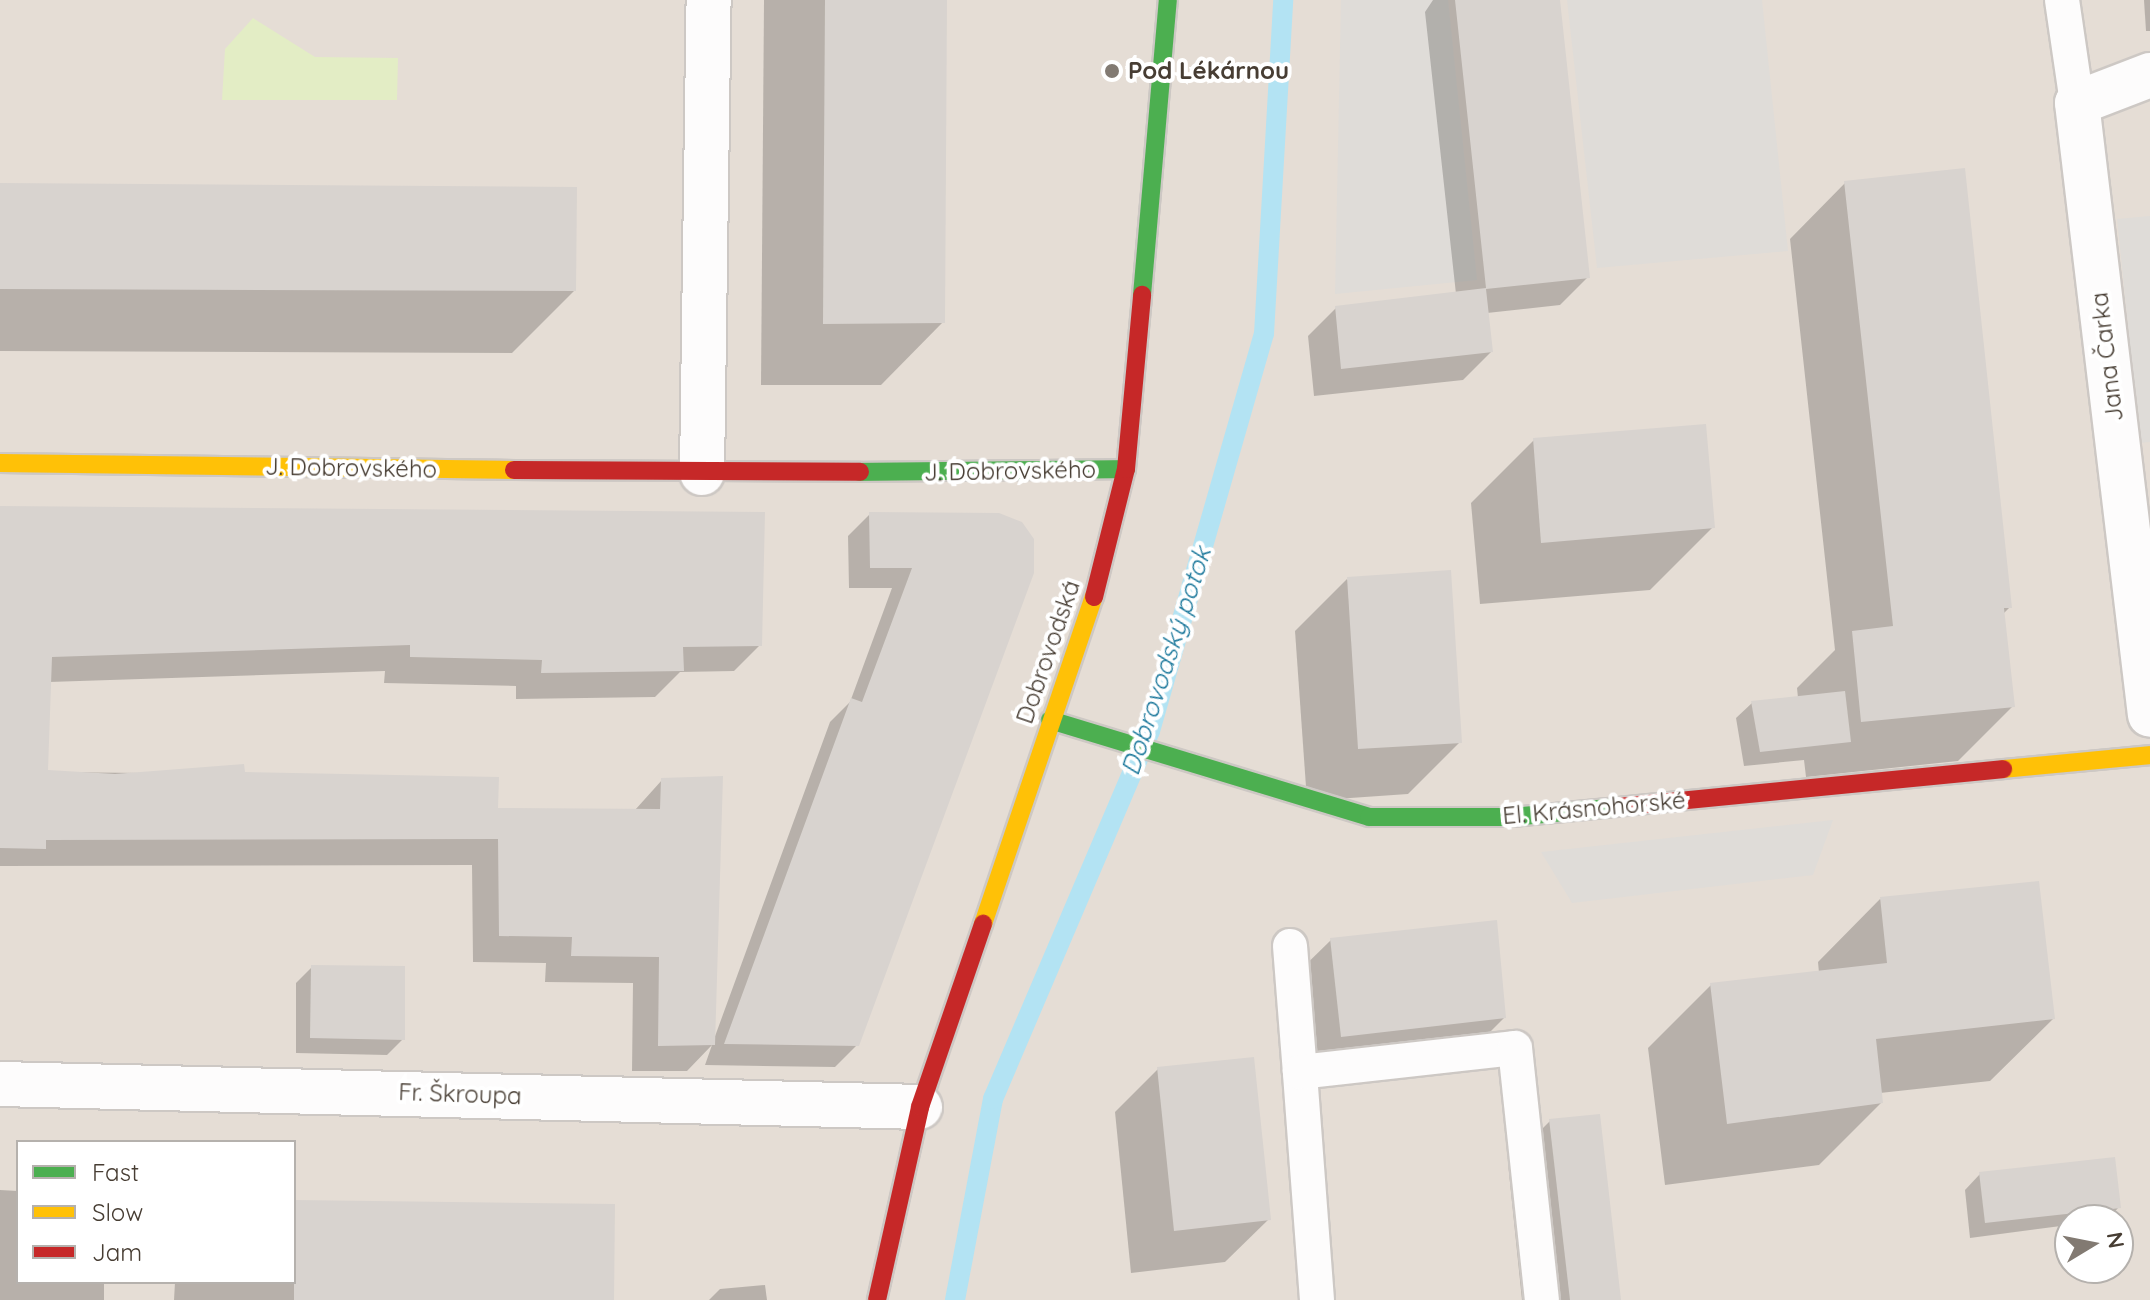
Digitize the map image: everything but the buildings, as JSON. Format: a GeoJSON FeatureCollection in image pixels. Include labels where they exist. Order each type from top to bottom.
{"type":"FeatureCollection","features":[{"type":"Feature","properties":{"kind":"street"},"geometry":{"type":"LineString","coordinates":[[702,473],[709,0]]}},
{"type":"Feature","properties":{"kind":"street","name":"Dobrovodská"},"geometry":{"type":"LineString","coordinates":[[877,1300],[920,1107],[1097,589],[1126,469],[1168,0]]}},
{"type":"Feature","properties":{"kind":"street"},"geometry":{"type":"LineString","coordinates":[[2077,103],[2150,75]]}},
{"type":"Feature","properties":{"kind":"street","name":"Jana Čarka"},"geometry":{"type":"LineString","coordinates":[[2077,103],[2150,715]]}},
{"type":"Feature","properties":{"kind":"street","name":"J. Dobrovského"},"geometry":{"type":"LineString","coordinates":[[0,463],[702,473],[1126,469]]}},
{"type":"Feature","properties":{"kind":"street","name":"El. Krásnohorské"},"geometry":{"type":"LineString","coordinates":[[1050,720],[1369,817],[1512,817],[2150,755]]}},
{"type":"Feature","properties":{"kind":"street","name":"Fr. Škroupa"},"geometry":{"type":"LineString","coordinates":[[0,1084],[920,1107]]}},
{"type":"Feature","properties":{"kind":"lane","name":"Jana Čarka"},"geometry":{"type":"LineString","coordinates":[[2062,0],[2077,103]]}},
{"type":"Feature","properties":{"kind":"lane"},"geometry":{"type":"LineString","coordinates":[[1290,946],[1317,1300]]}},
{"type":"Feature","properties":{"kind":"lane"},"geometry":{"type":"LineString","coordinates":[[1300,1072],[1515,1048],[1542,1300]]}},
{"type":"Feature","properties":{"kind":"shaded area"},"geometry":{"type":"Polygon","coordinates":[[[0,0],[2150,0],[2150,1300],[0,1300],[0,0]]]}},
{"type":"Feature","properties":{"kind":"shaded area"},"geometry":{"type":"Polygon","coordinates":[[[1341,0],[1448,0],[1477,280],[1335,294],[1341,0]]]}},
{"type":"Feature","properties":{"kind":"shaded area"},"geometry":{"type":"Polygon","coordinates":[[[1567,0],[1762,0],[1788,251],[1597,268],[1567,0]]]}},
{"type":"Feature","properties":{"kind":"shaded area"},"geometry":{"type":"Polygon","coordinates":[[[2150,216],[2150,442],[2140,443],[2117,219],[2150,216]]]}},
{"type":"Feature","properties":{"kind":"shaded area"},"geometry":{"type":"Polygon","coordinates":[[[1833,820],[1813,875],[1572,903],[1541,852],[1833,820]]]}},
{"type":"Feature","properties":{"kind":"green space"},"geometry":{"type":"Polygon","coordinates":[[[253,18],[315,57],[398,58],[397,100],[222,100],[225,49],[253,18]]]}},
{"type":"Feature","properties":{"kind":"waterway","name":"Dobrovodský potok"},"geometry":{"type":"LineString","coordinates":[[955,1300],[993,1099],[1150,731],[1264,334],[1283,0]]}},
{"type":"Feature","properties":{"kind":"traffic: fast"},"geometry":{"type":"LineString","coordinates":[[1142,295],[1168,0]]}},
{"type":"Feature","properties":{"kind":"traffic: fast"},"geometry":{"type":"LineString","coordinates":[[860,472],[1126,469]]}},
{"type":"Feature","properties":{"kind":"traffic: fast"},"geometry":{"type":"LineString","coordinates":[[1050,720],[1369,817],[1512,817],[1617,807]]}},
{"type":"Feature","properties":{"kind":"traffic: slow"},"geometry":{"type":"LineString","coordinates":[[0,463],[514,470]]}},
{"type":"Feature","properties":{"kind":"traffic: slow"},"geometry":{"type":"LineString","coordinates":[[983,924],[1094,597]]}},
{"type":"Feature","properties":{"kind":"traffic: slow"},"geometry":{"type":"LineString","coordinates":[[2003,769],[2150,755]]}},
{"type":"Feature","properties":{"kind":"traffic: jam"},"geometry":{"type":"LineString","coordinates":[[1094,597],[1126,469],[1142,295]]}},
{"type":"Feature","properties":{"kind":"traffic: jam"},"geometry":{"type":"LineString","coordinates":[[514,470],[860,472]]}},
{"type":"Feature","properties":{"kind":"traffic: jam"},"geometry":{"type":"LineString","coordinates":[[1617,807],[2003,769]]}},
{"type":"Feature","properties":{"kind":"traffic: jam"},"geometry":{"type":"LineString","coordinates":[[877,1300],[920,1107],[983,924]]}},
{"type":"Feature","properties":{"kind":"place","name":"Pod Lékárnou"},"geometry":{"type":"Point","coordinates":[1112,71]}}]}
